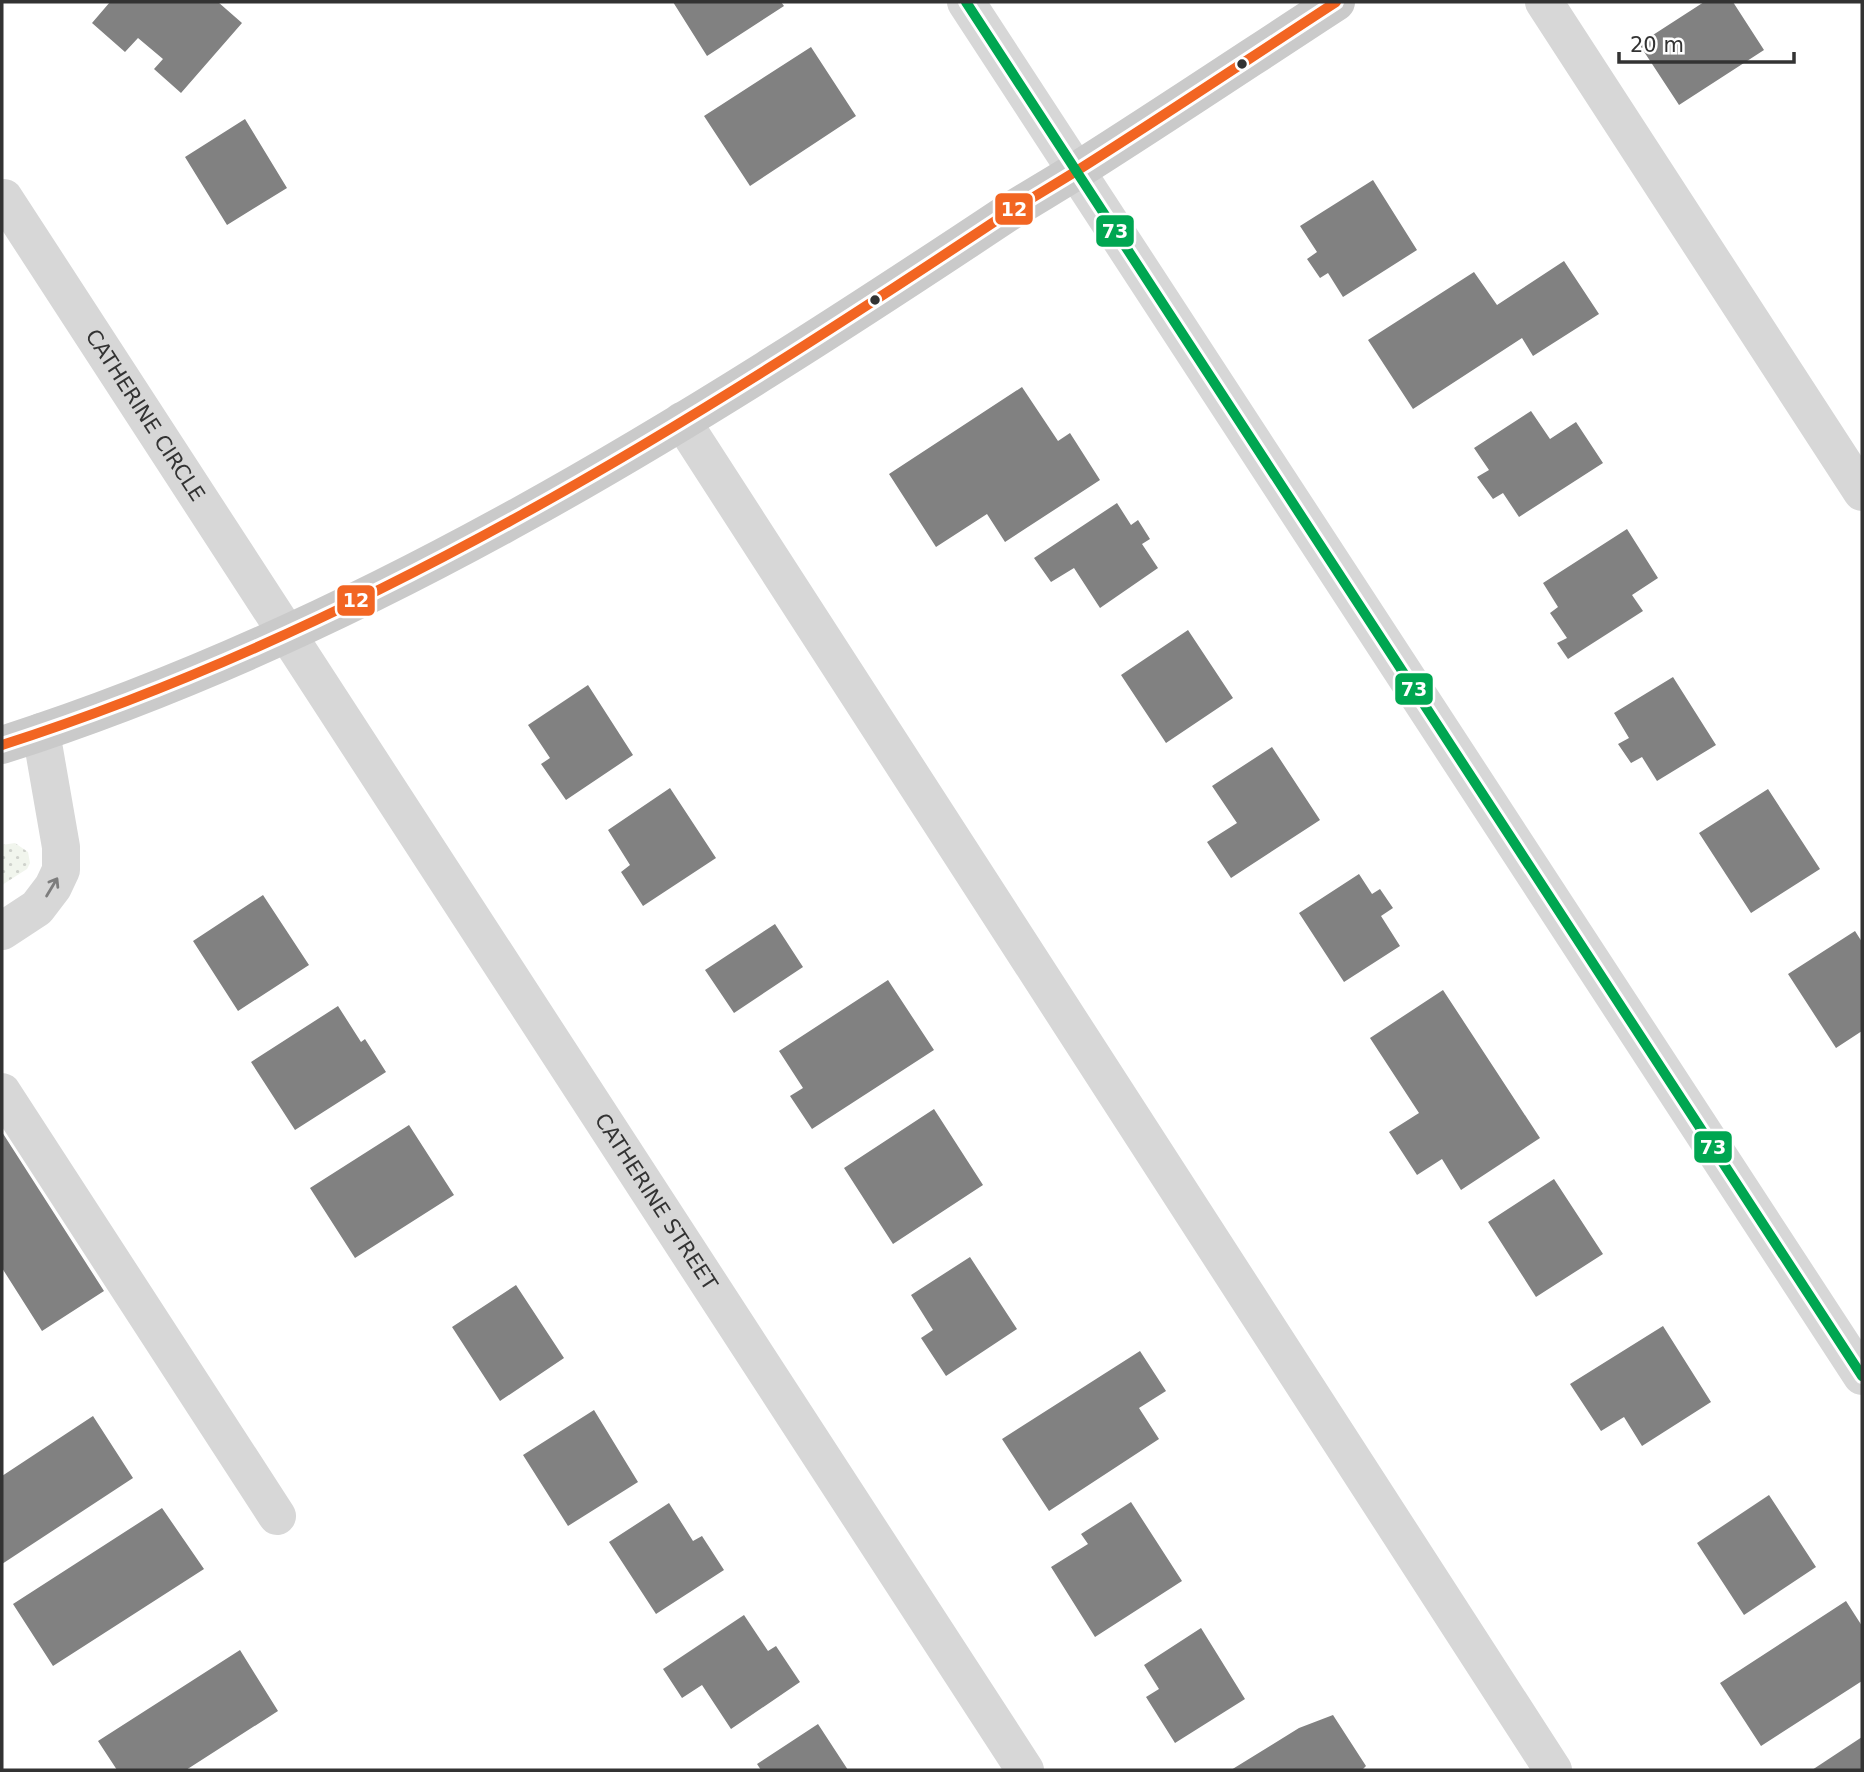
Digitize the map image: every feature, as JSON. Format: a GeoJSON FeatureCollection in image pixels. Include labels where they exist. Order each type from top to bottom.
{"type":"FeatureCollection","features":[{"type":"Feature","properties":{"kind":"main road"},"geometry":{"type":"LineString","coordinates":[[2,745],[164,687],[287,634],[484,536],[682,421],[845,320],[1336,2]]}},
{"type":"Feature","properties":{"kind":"street"},"geometry":{"type":"LineString","coordinates":[[966,2],[1862,1376]]}},
{"type":"Feature","properties":{"kind":"street"},"geometry":{"type":"LineString","coordinates":[[1544,2],[1862,492]]}},
{"type":"Feature","properties":{"kind":"street","name":"CATHERINE CIRCLE"},"geometry":{"type":"LineString","coordinates":[[4,198],[287,634]]}},
{"type":"Feature","properties":{"kind":"street"},"geometry":{"type":"LineString","coordinates":[[682,421],[1553,1770]]}},
{"type":"Feature","properties":{"kind":"street","name":"CATHERINE STREET"},"geometry":{"type":"LineString","coordinates":[[287,634],[1025,1770]]}},
{"type":"Feature","properties":{"kind":"street"},"geometry":{"type":"LineString","coordinates":[[2,932],[37,908],[53,887],[61,870],[61,846],[41,732]]}},
{"type":"Feature","properties":{"kind":"street"},"geometry":{"type":"LineString","coordinates":[[2,1093],[277,1516]]}},
{"type":"Feature","properties":{"kind":"shaded area"},"geometry":{"type":"Polygon","coordinates":[[[15,843],[28,852],[30,863],[27,869],[2,885],[2,845],[15,843]]]}},
{"type":"Feature","properties":{"kind":"building"},"geometry":{"type":"Polygon","coordinates":[[[110,2],[218,2],[242,23],[181,93],[154,69],[163,59],[138,38],[125,52],[92,23],[110,2]]]}},
{"type":"Feature","properties":{"kind":"building"},"geometry":{"type":"Polygon","coordinates":[[[673,2],[781,2],[784,6],[707,56],[673,2]]]}},
{"type":"Feature","properties":{"kind":"building"},"geometry":{"type":"Polygon","coordinates":[[[1704,2],[1733,2],[1764,50],[1679,105],[1639,44],[1704,2]]]}},
{"type":"Feature","properties":{"kind":"building"},"geometry":{"type":"Polygon","coordinates":[[[811,47],[856,116],[750,186],[704,116],[811,47]]]}},
{"type":"Feature","properties":{"kind":"building"},"geometry":{"type":"Polygon","coordinates":[[[245,119],[287,188],[227,225],[185,157],[245,119]]]}},
{"type":"Feature","properties":{"kind":"building"},"geometry":{"type":"Polygon","coordinates":[[[1373,180],[1417,250],[1343,297],[1328,273],[1320,278],[1307,259],[1317,252],[1300,226],[1373,180]]]}},
{"type":"Feature","properties":{"kind":"building"},"geometry":{"type":"Polygon","coordinates":[[[1564,261],[1599,314],[1533,356],[1522,338],[1413,409],[1368,340],[1474,272],[1497,305],[1564,261]]]}},
{"type":"Feature","properties":{"kind":"building"},"geometry":{"type":"Polygon","coordinates":[[[1022,387],[1058,441],[1070,433],[1100,480],[1005,542],[987,514],[936,547],[889,474],[1022,387]]]}},
{"type":"Feature","properties":{"kind":"building"},"geometry":{"type":"Polygon","coordinates":[[[1531,411],[1550,439],[1576,422],[1603,463],[1519,517],[1503,493],[1493,499],[1477,477],[1489,470],[1474,448],[1531,411]]]}},
{"type":"Feature","properties":{"kind":"building"},"geometry":{"type":"Polygon","coordinates":[[[1117,503],[1131,525],[1138,520],[1150,539],[1142,544],[1158,568],[1100,608],[1074,568],[1051,582],[1034,558],[1117,503]]]}},
{"type":"Feature","properties":{"kind":"building"},"geometry":{"type":"Polygon","coordinates":[[[1627,529],[1658,578],[1632,595],[1643,611],[1568,659],[1557,643],[1567,638],[1550,613],[1558,607],[1543,583],[1627,529]]]}},
{"type":"Feature","properties":{"kind":"building"},"geometry":{"type":"Polygon","coordinates":[[[1188,630],[1233,698],[1166,743],[1121,675],[1188,630]]]}},
{"type":"Feature","properties":{"kind":"building"},"geometry":{"type":"Polygon","coordinates":[[[1673,677],[1716,745],[1657,781],[1642,757],[1631,763],[1618,744],[1629,738],[1614,713],[1673,677]]]}},
{"type":"Feature","properties":{"kind":"building"},"geometry":{"type":"Polygon","coordinates":[[[588,685],[633,755],[566,800],[541,764],[550,758],[528,725],[588,685]]]}},
{"type":"Feature","properties":{"kind":"building"},"geometry":{"type":"Polygon","coordinates":[[[1272,747],[1320,820],[1231,878],[1207,842],[1237,823],[1212,786],[1272,747]]]}},
{"type":"Feature","properties":{"kind":"building"},"geometry":{"type":"Polygon","coordinates":[[[670,788],[716,858],[643,906],[621,872],[630,865],[608,830],[670,788]]]}},
{"type":"Feature","properties":{"kind":"building"},"geometry":{"type":"Polygon","coordinates":[[[1768,789],[1820,869],[1751,913],[1699,833],[1768,789]]]}},
{"type":"Feature","properties":{"kind":"building"},"geometry":{"type":"Polygon","coordinates":[[[1359,874],[1372,894],[1380,889],[1393,908],[1381,916],[1400,946],[1344,982],[1299,913],[1359,874]]]}},
{"type":"Feature","properties":{"kind":"building"},"geometry":{"type":"Polygon","coordinates":[[[263,895],[309,965],[238,1011],[193,941],[263,895]]]}},
{"type":"Feature","properties":{"kind":"building"},"geometry":{"type":"Polygon","coordinates":[[[775,924],[803,967],[734,1013],[705,970],[775,924]]]}},
{"type":"Feature","properties":{"kind":"building"},"geometry":{"type":"Polygon","coordinates":[[[1855,931],[1862,942],[1862,1031],[1836,1048],[1788,974],[1855,931]]]}},
{"type":"Feature","properties":{"kind":"building"},"geometry":{"type":"Polygon","coordinates":[[[888,980],[934,1050],[812,1129],[790,1096],[803,1088],[779,1051],[888,980]]]}},
{"type":"Feature","properties":{"kind":"building"},"geometry":{"type":"Polygon","coordinates":[[[1443,990],[1540,1138],[1461,1190],[1442,1159],[1417,1175],[1389,1132],[1419,1113],[1370,1038],[1443,990]]]}},
{"type":"Feature","properties":{"kind":"building"},"geometry":{"type":"Polygon","coordinates":[[[338,1006],[361,1042],[365,1039],[386,1072],[295,1130],[251,1062],[338,1006]]]}},
{"type":"Feature","properties":{"kind":"building"},"geometry":{"type":"Polygon","coordinates":[[[934,1109],[983,1185],[893,1244],[844,1168],[934,1109]]]}},
{"type":"Feature","properties":{"kind":"building"},"geometry":{"type":"Polygon","coordinates":[[[409,1125],[454,1195],[355,1258],[310,1188],[409,1125]]]}},
{"type":"Feature","properties":{"kind":"building"},"geometry":{"type":"Polygon","coordinates":[[[2,1132],[104,1291],[42,1331],[2,1268],[2,1132]]]}},
{"type":"Feature","properties":{"kind":"building"},"geometry":{"type":"Polygon","coordinates":[[[1554,1179],[1603,1254],[1536,1297],[1488,1222],[1554,1179]]]}},
{"type":"Feature","properties":{"kind":"building"},"geometry":{"type":"Polygon","coordinates":[[[970,1257],[1017,1329],[946,1376],[921,1338],[933,1330],[911,1295],[970,1257]]]}},
{"type":"Feature","properties":{"kind":"building"},"geometry":{"type":"Polygon","coordinates":[[[516,1285],[564,1358],[500,1401],[452,1327],[516,1285]]]}},
{"type":"Feature","properties":{"kind":"building"},"geometry":{"type":"Polygon","coordinates":[[[1663,1326],[1711,1402],[1642,1446],[1624,1417],[1601,1431],[1570,1384],[1663,1326]]]}},
{"type":"Feature","properties":{"kind":"building"},"geometry":{"type":"Polygon","coordinates":[[[1140,1351],[1166,1391],[1139,1408],[1159,1439],[1049,1511],[1002,1439],[1140,1351]]]}},
{"type":"Feature","properties":{"kind":"building"},"geometry":{"type":"Polygon","coordinates":[[[594,1410],[638,1482],[568,1526],[523,1455],[594,1410]]]}},
{"type":"Feature","properties":{"kind":"building"},"geometry":{"type":"Polygon","coordinates":[[[93,1416],[133,1478],[2,1564],[2,1476],[93,1416]]]}},
{"type":"Feature","properties":{"kind":"building"},"geometry":{"type":"Polygon","coordinates":[[[1769,1495],[1816,1567],[1744,1615],[1697,1543],[1769,1495]]]}},
{"type":"Feature","properties":{"kind":"building"},"geometry":{"type":"Polygon","coordinates":[[[1131,1502],[1182,1581],[1095,1637],[1051,1567],[1088,1544],[1081,1534],[1131,1502]]]}},
{"type":"Feature","properties":{"kind":"building"},"geometry":{"type":"Polygon","coordinates":[[[669,1503],[693,1541],[702,1536],[724,1570],[656,1614],[609,1542],[669,1503]]]}},
{"type":"Feature","properties":{"kind":"building"},"geometry":{"type":"Polygon","coordinates":[[[162,1508],[204,1569],[53,1666],[13,1604],[162,1508]]]}},
{"type":"Feature","properties":{"kind":"building"},"geometry":{"type":"Polygon","coordinates":[[[1846,1601],[1862,1626],[1862,1681],[1761,1746],[1720,1683],[1846,1601]]]}},
{"type":"Feature","properties":{"kind":"building"},"geometry":{"type":"Polygon","coordinates":[[[744,1615],[768,1651],[776,1646],[800,1682],[731,1729],[702,1685],[682,1698],[663,1669],[744,1615]]]}},
{"type":"Feature","properties":{"kind":"building"},"geometry":{"type":"Polygon","coordinates":[[[1201,1628],[1245,1699],[1175,1743],[1146,1697],[1159,1689],[1144,1665],[1201,1628]]]}},
{"type":"Feature","properties":{"kind":"building"},"geometry":{"type":"Polygon","coordinates":[[[240,1650],[278,1711],[186,1770],[117,1770],[98,1741],[240,1650]]]}},
{"type":"Feature","properties":{"kind":"building"},"geometry":{"type":"Polygon","coordinates":[[[1333,1715],[1366,1766],[1362,1770],[1231,1770],[1299,1728],[1333,1715]]]}},
{"type":"Feature","properties":{"kind":"building"},"geometry":{"type":"Polygon","coordinates":[[[818,1724],[848,1770],[761,1770],[757,1764],[818,1724]]]}},
{"type":"Feature","properties":{"kind":"building"},"geometry":{"type":"Polygon","coordinates":[[[1862,1737],[1862,1770],[1812,1770],[1862,1737]]]}},
{"type":"Feature","properties":{"kind":"transit line","name":"73"},"geometry":{"type":"LineString","coordinates":[[966,2],[1862,1376]]}},
{"type":"Feature","properties":{"kind":"transit line","name":"12"},"geometry":{"type":"LineString","coordinates":[[2,745],[136,697],[268,643],[396,581],[522,515],[767,369],[1336,2]]}}]}
